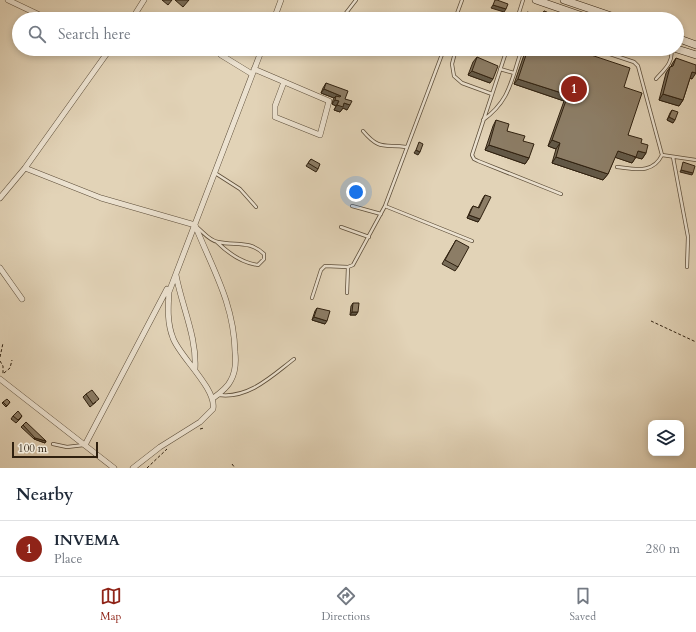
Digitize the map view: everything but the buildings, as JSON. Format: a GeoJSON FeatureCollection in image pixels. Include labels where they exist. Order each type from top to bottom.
{"type":"FeatureCollection","features":[{"type":"Feature","properties":{"kind":"street"},"geometry":{"type":"LineString","coordinates":[[8,0],[33,12]]}},
{"type":"Feature","properties":{"kind":"street"},"geometry":{"type":"LineString","coordinates":[[136,12],[144,0]]}},
{"type":"Feature","properties":{"kind":"street"},"geometry":{"type":"LineString","coordinates":[[277,12],[281,0]]}},
{"type":"Feature","properties":{"kind":"street"},"geometry":{"type":"LineString","coordinates":[[536,0],[571,12]]}},
{"type":"Feature","properties":{"kind":"street"},"geometry":{"type":"LineString","coordinates":[[564,0],[599,12]]}},
{"type":"Feature","properties":{"kind":"street"},"geometry":{"type":"LineString","coordinates":[[684,40],[696,44]]}},
{"type":"Feature","properties":{"kind":"street"},"geometry":{"type":"LineString","coordinates":[[684,51],[696,55]]}},
{"type":"Feature","properties":{"kind":"street"},"geometry":{"type":"LineString","coordinates":[[0,198],[25,168],[105,56]]}},
{"type":"Feature","properties":{"kind":"street"},"geometry":{"type":"LineString","coordinates":[[223,56],[253,72],[284,82],[329,101],[320,135],[275,117],[275,106],[284,82]]}},
{"type":"Feature","properties":{"kind":"street"},"geometry":{"type":"LineString","coordinates":[[133,468],[160,447],[208,416],[214,409],[212,399],[195,369],[173,339],[169,323],[169,292],[259,56]]}},
{"type":"Feature","properties":{"kind":"street"},"geometry":{"type":"LineString","coordinates":[[25,168],[101,198],[195,225]]}},
{"type":"Feature","properties":{"kind":"street"},"geometry":{"type":"LineString","coordinates":[[195,225],[228,300],[233,323],[236,363],[234,374],[231,381],[212,399]]}},
{"type":"Feature","properties":{"kind":"street"},"geometry":{"type":"LineString","coordinates":[[0,268],[22,300]]}},
{"type":"Feature","properties":{"kind":"street"},"geometry":{"type":"LineString","coordinates":[[175,274],[191,331],[196,355],[195,369]]}},
{"type":"Feature","properties":{"kind":"street"},"geometry":{"type":"LineString","coordinates":[[85,445],[175,274]]}},
{"type":"Feature","properties":{"kind":"street"},"geometry":{"type":"LineString","coordinates":[[0,379],[114,468]]}},
{"type":"Feature","properties":{"kind":"lane"},"geometry":{"type":"LineString","coordinates":[[347,12],[356,0]]}},
{"type":"Feature","properties":{"kind":"lane"},"geometry":{"type":"LineString","coordinates":[[458,12],[462,0]]}},
{"type":"Feature","properties":{"kind":"lane"},"geometry":{"type":"LineString","coordinates":[[519,12],[523,0]]}},
{"type":"Feature","properties":{"kind":"lane"},"geometry":{"type":"LineString","coordinates":[[312,298],[322,270],[325,266],[348,267],[353,265],[369,237],[385,206],[441,56]]}},
{"type":"Feature","properties":{"kind":"lane"},"geometry":{"type":"LineString","coordinates":[[454,56],[452,64],[454,76],[462,83],[492,94]]}},
{"type":"Feature","properties":{"kind":"lane"},"geometry":{"type":"LineString","coordinates":[[505,56],[472,155],[474,159],[561,194]]}},
{"type":"Feature","properties":{"kind":"lane"},"geometry":{"type":"LineString","coordinates":[[483,120],[494,112],[506,99],[520,56]]}},
{"type":"Feature","properties":{"kind":"lane"},"geometry":{"type":"LineString","coordinates":[[616,56],[634,62],[638,66],[662,155],[659,162],[645,170],[617,167]]}},
{"type":"Feature","properties":{"kind":"lane"},"geometry":{"type":"LineString","coordinates":[[656,79],[670,61],[672,56]]}},
{"type":"Feature","properties":{"kind":"lane"},"geometry":{"type":"LineString","coordinates":[[500,69],[514,73]]}},
{"type":"Feature","properties":{"kind":"lane"},"geometry":{"type":"LineString","coordinates":[[363,131],[375,144],[383,147],[406,148]]}},
{"type":"Feature","properties":{"kind":"lane"},"geometry":{"type":"LineString","coordinates":[[662,155],[696,160]]}},
{"type":"Feature","properties":{"kind":"lane"},"geometry":{"type":"LineString","coordinates":[[673,157],[688,237],[686,266]]}},
{"type":"Feature","properties":{"kind":"lane"},"geometry":{"type":"LineString","coordinates":[[215,172],[240,189],[256,207]]}},
{"type":"Feature","properties":{"kind":"lane"},"geometry":{"type":"LineString","coordinates":[[352,206],[381,214]]}},
{"type":"Feature","properties":{"kind":"lane"},"geometry":{"type":"LineString","coordinates":[[385,206],[472,241]]}},
{"type":"Feature","properties":{"kind":"lane"},"geometry":{"type":"LineString","coordinates":[[195,225],[209,238],[217,242],[227,251],[251,264],[258,265],[264,259],[264,254],[246,243],[217,242]]}},
{"type":"Feature","properties":{"kind":"lane"},"geometry":{"type":"LineString","coordinates":[[341,227],[369,237]]}},
{"type":"Feature","properties":{"kind":"lane"},"geometry":{"type":"LineString","coordinates":[[347,293],[348,267]]}},
{"type":"Feature","properties":{"kind":"lane"},"geometry":{"type":"LineString","coordinates":[[218,394],[238,394],[250,390],[263,383],[294,359]]}},
{"type":"Feature","properties":{"kind":"lane"},"geometry":{"type":"LineString","coordinates":[[53,444],[67,447],[85,445]]}},
{"type":"Feature","properties":{"kind":"path"},"geometry":{"type":"LineString","coordinates":[[651,321],[696,342]]}},
{"type":"Feature","properties":{"kind":"path"},"geometry":{"type":"LineString","coordinates":[[0,357],[3,343]]}},
{"type":"Feature","properties":{"kind":"path"},"geometry":{"type":"LineString","coordinates":[[3,373],[10,368],[12,360]]}},
{"type":"Feature","properties":{"kind":"path"},"geometry":{"type":"LineString","coordinates":[[0,361],[3,366],[3,373],[0,379]]}},
{"type":"Feature","properties":{"kind":"path"},"geometry":{"type":"LineString","coordinates":[[232,464],[235,468]]}},
{"type":"Feature","properties":{"kind":"place","name":"INVEMA"},"geometry":{"type":"Point","coordinates":[574,89]}}]}
